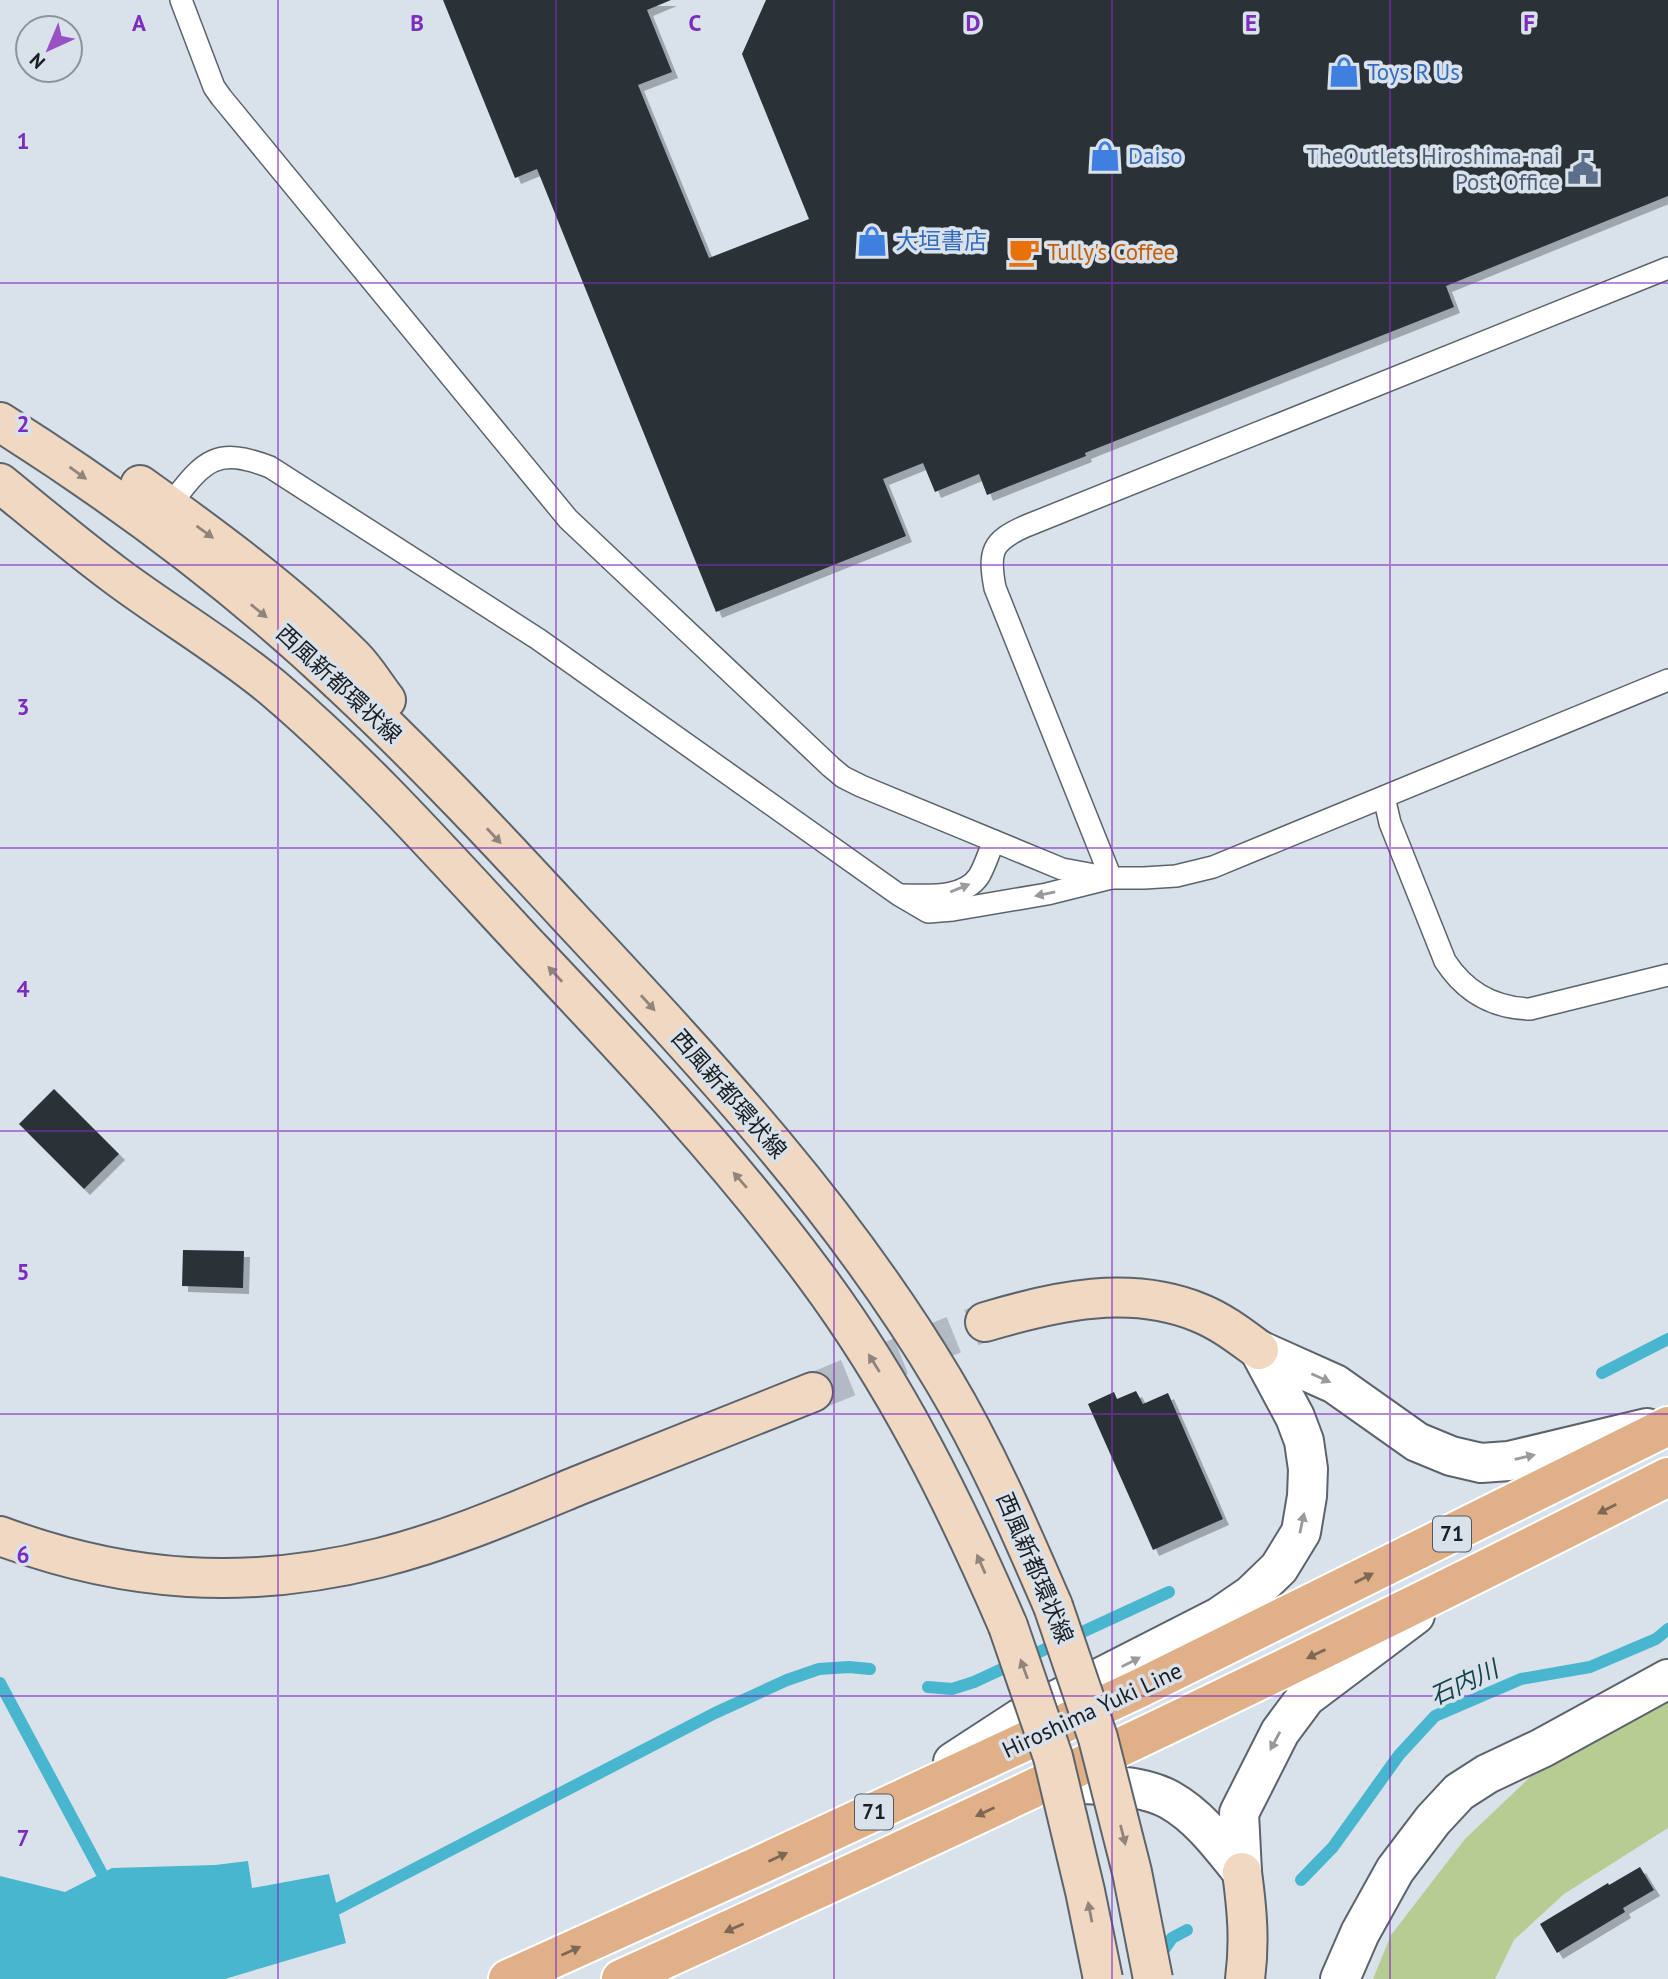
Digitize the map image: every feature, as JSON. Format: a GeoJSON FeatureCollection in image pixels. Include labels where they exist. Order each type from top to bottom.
{"type":"FeatureCollection","features":[{"type":"Feature","properties":{"kind":"main road","name":"Hiroshima Yuki Line"},"geometry":{"type":"LineString","coordinates":[[509,1979],[883,1808],[1237,1641],[1668,1424]]}},
{"type":"Feature","properties":{"kind":"main road","name":"Hiroshima Yuki Line"},"geometry":{"type":"LineString","coordinates":[[621,1979],[1047,1784],[1454,1586],[1668,1478]]}},
{"type":"Feature","properties":{"kind":"street"},"geometry":{"type":"LineString","coordinates":[[0,411],[76,440],[169,506],[285,595],[355,659],[466,806]]}},
{"type":"Feature","properties":{"kind":"street","name":"西風新都環状線"},"geometry":{"type":"LineString","coordinates":[[0,422],[56,457],[153,527],[264,615],[344,686],[466,806],[740,1104],[850,1239],[946,1384],[1004,1493],[1053,1606],[1098,1738],[1132,1872],[1153,1979]]}},
{"type":"Feature","properties":{"kind":"street","name":"西風新都環状線"},"geometry":{"type":"LineString","coordinates":[[0,483],[113,574],[269,685],[316,726],[404,812],[706,1141],[764,1208],[817,1277],[910,1421],[963,1522],[1008,1626],[1053,1757],[1103,1979]]}},
{"type":"Feature","properties":{"kind":"street"},"geometry":{"type":"LineString","coordinates":[[985,1322],[1069,1301],[1128,1296],[1200,1313],[1232,1329],[1259,1350],[1335,1384],[1417,1442],[1451,1456],[1481,1463],[1509,1461],[1668,1424]]}},
{"type":"Feature","properties":{"kind":"street"},"geometry":{"type":"LineString","coordinates":[[883,1808],[1019,1719],[1219,1617],[1251,1595],[1279,1567],[1301,1532],[1308,1469],[1304,1441],[1295,1417],[1259,1350]]}},
{"type":"Feature","properties":{"kind":"street"},"geometry":{"type":"LineString","coordinates":[[0,1536],[38,1550],[105,1568],[173,1577],[229,1579],[331,1569],[379,1558],[458,1533],[813,1392]]}},
{"type":"Feature","properties":{"kind":"street"},"geometry":{"type":"LineString","coordinates":[[1245,1979],[1249,1920],[1242,1872],[1239,1813],[1280,1732],[1292,1714],[1325,1682],[1454,1586]]}},
{"type":"Feature","properties":{"kind":"street"},"geometry":{"type":"LineString","coordinates":[[1340,1979],[1360,1933],[1395,1870],[1433,1820],[1459,1792],[1487,1774],[1542,1748],[1668,1679]]}},
{"type":"Feature","properties":{"kind":"street"},"geometry":{"type":"LineString","coordinates":[[1047,1784],[1100,1783],[1134,1789],[1169,1800],[1206,1828],[1242,1872]]}},
{"type":"Feature","properties":{"kind":"lane"},"geometry":{"type":"LineString","coordinates":[[181,0],[214,87],[221,97],[568,519],[843,777],[1062,869],[1111,878],[1176,876],[1199,872],[1668,680]]}},
{"type":"Feature","properties":{"kind":"lane"},"geometry":{"type":"LineString","coordinates":[[1111,878],[995,587],[991,557],[1001,538],[1668,268]]}},
{"type":"Feature","properties":{"kind":"lane"},"geometry":{"type":"LineString","coordinates":[[169,506],[205,465],[216,459],[230,456],[250,459],[270,467],[538,639],[899,895],[928,912],[1047,894],[1111,878]]}},
{"type":"Feature","properties":{"kind":"lane"},"geometry":{"type":"LineString","coordinates":[[1384,797],[1390,823],[1445,961],[1452,972],[1473,992],[1497,1005],[1530,1009],[1668,975]]}},
{"type":"Feature","properties":{"kind":"lane"},"geometry":{"type":"LineString","coordinates":[[899,895],[942,895],[964,889],[978,878],[994,841]]}},
{"type":"Feature","properties":{"kind":"green space"},"geometry":{"type":"Polygon","coordinates":[[[1668,1701],[1668,1828],[1564,1894],[1514,1940],[1495,1979],[1373,1979],[1391,1935],[1465,1839],[1547,1761],[1668,1701]]]}},
{"type":"Feature","properties":{"kind":"water"},"geometry":{"type":"Polygon","coordinates":[[[248,1861],[252,1888],[329,1874],[346,1943],[225,1979],[0,1979],[0,1876],[65,1892],[112,1868],[215,1865],[248,1861]]]}},
{"type":"Feature","properties":{"kind":"building"},"geometry":{"type":"Polygon","coordinates":[[[443,0],[671,0],[647,10],[672,72],[638,85],[709,258],[809,219],[742,54],[766,0],[1668,0],[1668,196],[1446,286],[1454,307],[1085,453],[1086,456],[987,495],[979,474],[935,492],[923,463],[883,479],[906,536],[716,612],[537,169],[515,178],[443,0]]]}},
{"type":"Feature","properties":{"kind":"building"},"geometry":{"type":"Polygon","coordinates":[[[54,1089],[119,1154],[84,1189],[19,1124],[54,1089]]]}},
{"type":"Feature","properties":{"kind":"building"},"geometry":{"type":"Polygon","coordinates":[[[183,1250],[244,1251],[243,1288],[182,1286],[183,1250]]]}},
{"type":"Feature","properties":{"kind":"building"},"geometry":{"type":"Polygon","coordinates":[[[1136,1391],[1143,1404],[1168,1393],[1223,1519],[1153,1550],[1088,1404],[1114,1392],[1117,1399],[1136,1391]]]}},
{"type":"Feature","properties":{"kind":"building"},"geometry":{"type":"Polygon","coordinates":[[[1640,1867],[1654,1890],[1623,1908],[1625,1912],[1557,1953],[1540,1924],[1640,1867]]]}},
{"type":"Feature","properties":{"kind":"waterway"},"geometry":{"type":"LineString","coordinates":[[1602,1373],[1668,1339]]}},
{"type":"Feature","properties":{"kind":"waterway"},"geometry":{"type":"LineString","coordinates":[[928,1687],[952,1689],[974,1682],[1169,1592]]}},
{"type":"Feature","properties":{"kind":"waterway","name":"石内川"},"geometry":{"type":"LineString","coordinates":[[1301,1880],[1333,1847],[1399,1755],[1435,1716],[1521,1679],[1590,1667],[1656,1639],[1668,1629]]}},
{"type":"Feature","properties":{"kind":"waterway"},"geometry":{"type":"LineString","coordinates":[[337,1909],[715,1713],[787,1680],[819,1669],[870,1669]]}},
{"type":"Feature","properties":{"kind":"waterway"},"geometry":{"type":"LineString","coordinates":[[0,1683],[101,1872]]}},
{"type":"Feature","properties":{"kind":"waterway","name":"石内川"},"geometry":{"type":"LineString","coordinates":[[1158,1958],[1172,1938],[1187,1930]]}},
{"type":"Feature","properties":{"kind":"tunnel"},"geometry":{"type":"LineString","coordinates":[[813,1392],[985,1322]]}},
{"type":"Feature","properties":{"kind":"place","name":"Toys R Us"},"geometry":{"type":"Point","coordinates":[1344,72]}},
{"type":"Feature","properties":{"kind":"place","name":"Daiso"},"geometry":{"type":"Point","coordinates":[1105,156]}},
{"type":"Feature","properties":{"kind":"place","name":"TheOutlets Hiroshima-nai Post Office"},"geometry":{"type":"Point","coordinates":[1583,169]}},
{"type":"Feature","properties":{"kind":"place","name":"大垣書店"},"geometry":{"type":"Point","coordinates":[872,241]}},
{"type":"Feature","properties":{"kind":"place","name":"Tully's Coffee"},"geometry":{"type":"Point","coordinates":[1024,252]}}]}
